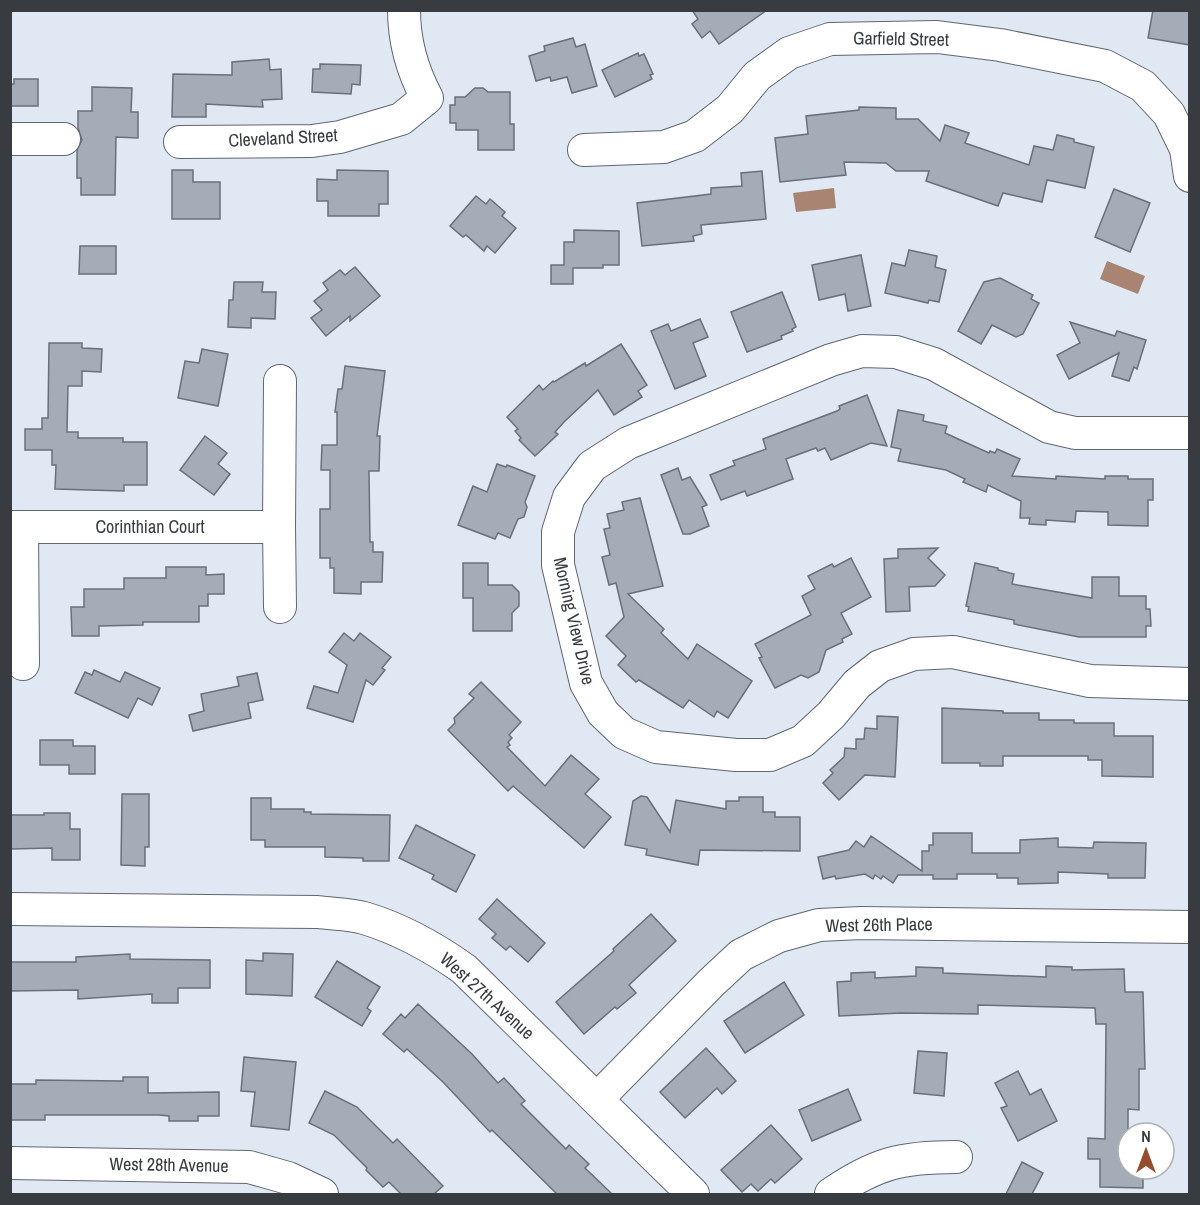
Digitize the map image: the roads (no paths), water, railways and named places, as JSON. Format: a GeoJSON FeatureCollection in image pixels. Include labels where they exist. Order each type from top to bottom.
{"type":"FeatureCollection","features":[{"type":"Feature","properties":{"kind":"street","name":"Cleveland Street"},"geometry":{"type":"LineString","coordinates":[[180,142],[312,141],[340,137],[401,119],[427,98],[409,57],[404,10]]}},
{"type":"Feature","properties":{"kind":"street","name":"Garfield Street"},"geometry":{"type":"LineString","coordinates":[[584,150],[664,147],[695,136],[730,109],[757,76],[789,53],[830,39],[938,37],[1000,45],[1105,66],[1143,86],[1169,114],[1186,149],[1190,176]]}},
{"type":"Feature","properties":{"kind":"street"},"geometry":{"type":"LineString","coordinates":[[10,139],[64,139]]}},
{"type":"Feature","properties":{"kind":"street","name":"Morning View Drive"},"geometry":{"type":"LineString","coordinates":[[1190,433],[1075,433],[1049,427],[934,364],[896,352],[862,351],[831,360],[628,443],[592,466],[569,497],[558,532],[558,566],[586,683],[603,714],[624,733],[656,747],[736,755],[770,755],[803,741],[831,715],[857,684],[880,666],[914,654],[953,652],[1090,681],[1190,684]]}},
{"type":"Feature","properties":{"kind":"street"},"geometry":{"type":"LineString","coordinates":[[280,381],[280,607]]}},
{"type":"Feature","properties":{"kind":"street","name":"Corinthian Court"},"geometry":{"type":"LineString","coordinates":[[23,664],[16,527],[279,527]]}},
{"type":"Feature","properties":{"kind":"street","name":"West 27th Avenue"},"geometry":{"type":"LineString","coordinates":[[10,909],[318,912],[363,918],[401,931],[437,950],[464,969],[693,1194]]}},
{"type":"Feature","properties":{"kind":"street","name":"West 26th Place"},"geometry":{"type":"LineString","coordinates":[[597,1099],[712,982],[741,956],[778,936],[819,926],[861,923],[1190,927]]}},
{"type":"Feature","properties":{"kind":"street"},"geometry":{"type":"LineString","coordinates":[[831,1194],[847,1183],[885,1165],[905,1159],[956,1157]]}},
{"type":"Feature","properties":{"kind":"street","name":"West 28th Avenue"},"geometry":{"type":"LineString","coordinates":[[10,1162],[249,1167],[288,1178],[322,1194]]}}]}
